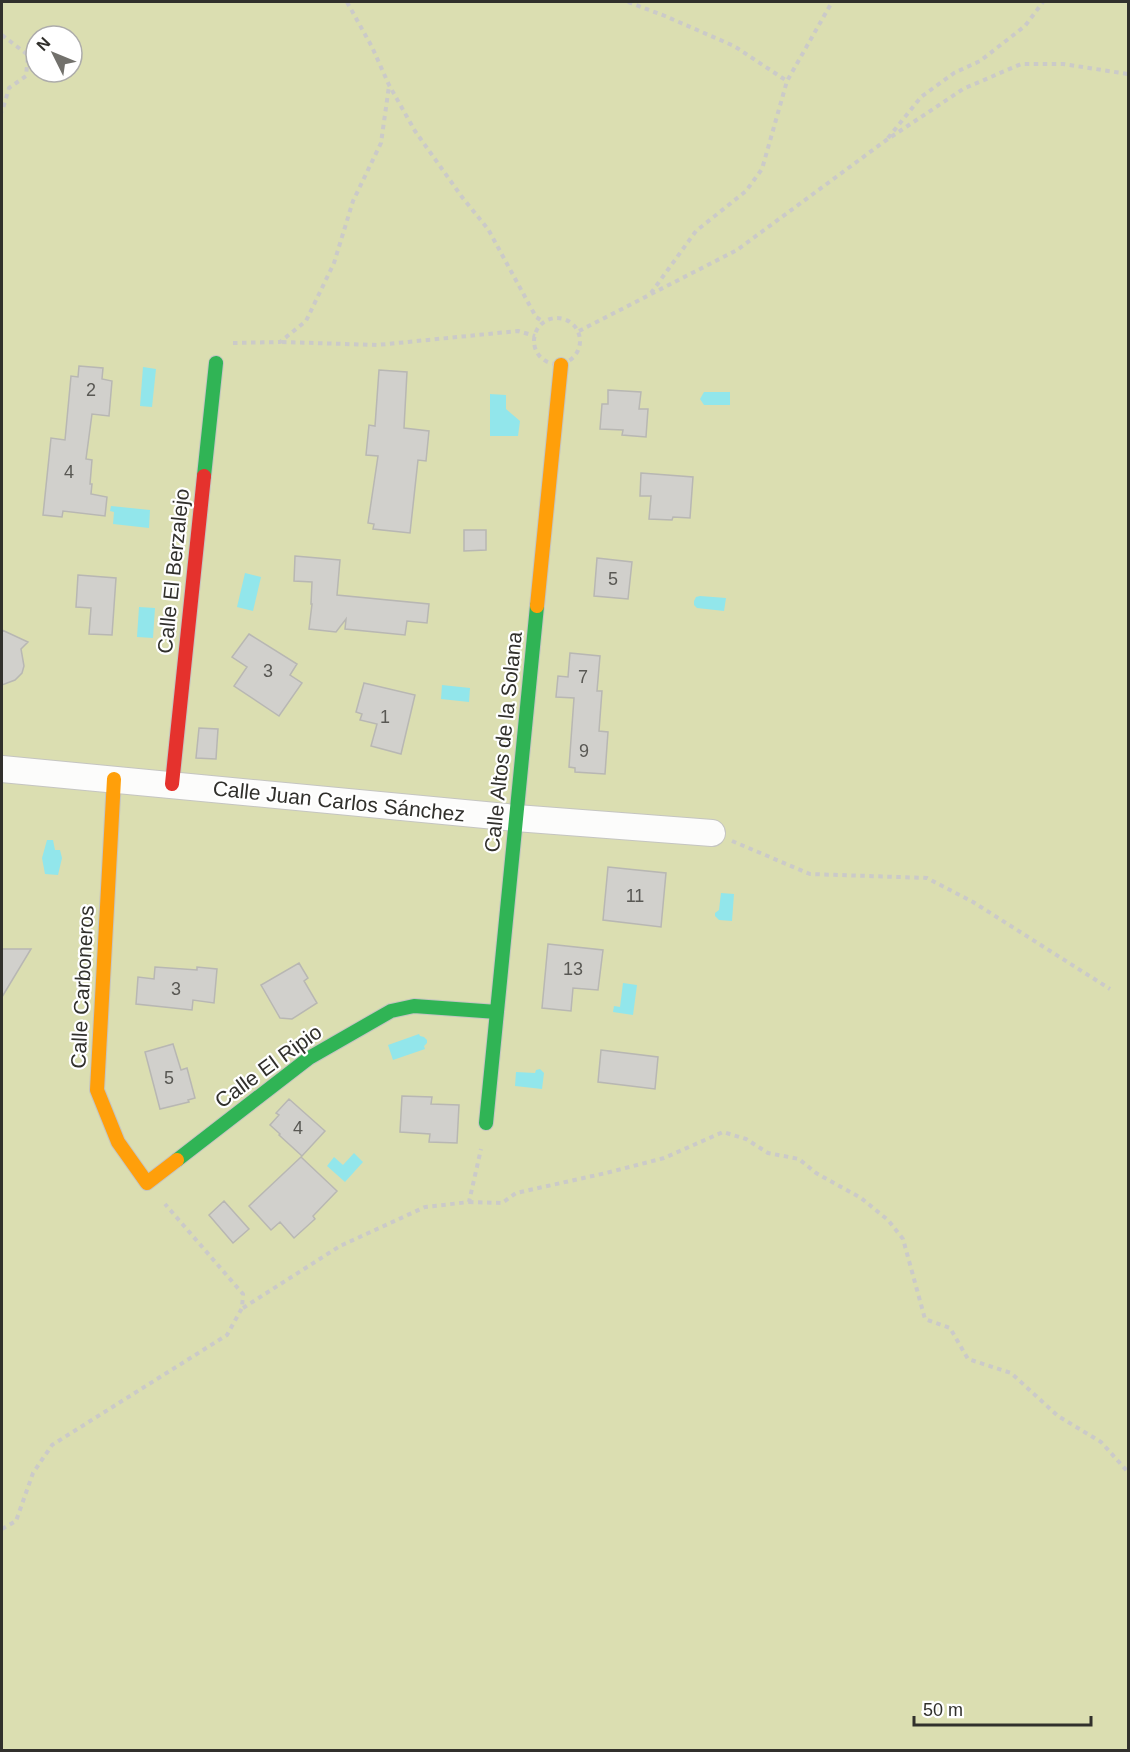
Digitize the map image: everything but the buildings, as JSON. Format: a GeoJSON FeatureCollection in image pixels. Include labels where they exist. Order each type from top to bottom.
{"type":"FeatureCollection","features":[{"type":"Feature","properties":{"kind":"street","name":"Calle El Berzalejo"},"geometry":{"type":"LineString","coordinates":[[172,784],[216,363]]}},
{"type":"Feature","properties":{"kind":"street","name":"Calle Altos de la Solana"},"geometry":{"type":"LineString","coordinates":[[486,1123],[561,364]]}},
{"type":"Feature","properties":{"kind":"street","name":"Calle Juan Carlos Sánchez"},"geometry":{"type":"LineString","coordinates":[[2,769],[516,818],[712,833]]}},
{"type":"Feature","properties":{"kind":"street","name":"Calle Carboneros"},"geometry":{"type":"LineString","coordinates":[[114,779],[97,1090],[118,1142],[147,1183]]}},
{"type":"Feature","properties":{"kind":"street","name":"Calle El Ripio"},"geometry":{"type":"LineString","coordinates":[[147,1183],[309,1058],[391,1011],[414,1006],[497,1012]]}},
{"type":"Feature","properties":{"kind":"path"},"geometry":{"type":"LineString","coordinates":[[347,2],[372,47],[389,86],[415,131],[488,229],[536,317],[544,322]]}},
{"type":"Feature","properties":{"kind":"path"},"geometry":{"type":"LineString","coordinates":[[628,2],[734,46],[787,81]]}},
{"type":"Feature","properties":{"kind":"path"},"geometry":{"type":"LineString","coordinates":[[651,294],[696,231],[746,191],[762,169],[787,81],[832,2]]}},
{"type":"Feature","properties":{"kind":"path"},"geometry":{"type":"LineString","coordinates":[[885,141],[921,97],[954,73],[980,62],[1025,26],[1043,2]]}},
{"type":"Feature","properties":{"kind":"path"},"geometry":{"type":"LineString","coordinates":[[2,35],[28,55],[26,76],[9,88],[2,112]]}},
{"type":"Feature","properties":{"kind":"path"},"geometry":{"type":"LineString","coordinates":[[579,331],[736,250],[885,141],[963,89],[1021,64],[1063,64],[1128,74]]}},
{"type":"Feature","properties":{"kind":"path"},"geometry":{"type":"LineString","coordinates":[[280,342],[306,321],[334,264],[353,201],[381,143],[389,86]]}},
{"type":"Feature","properties":{"kind":"path"},"geometry":{"type":"LineString","coordinates":[[216,363],[226,343],[377,345],[518,331],[535,336]]}},
{"type":"Feature","properties":{"kind":"path"},"geometry":{"type":"LineString","coordinates":[[712,833],[810,874],[927,878],[973,902],[1110,989]]}},
{"type":"Feature","properties":{"kind":"path"},"geometry":{"type":"LineString","coordinates":[[470,1202],[486,1123]]}},
{"type":"Feature","properties":{"kind":"path"},"geometry":{"type":"LineString","coordinates":[[242,1308],[340,1245],[425,1207],[470,1202],[502,1203],[516,1192],[663,1158],[723,1132],[746,1139],[768,1153],[799,1159],[816,1173],[861,1198],[888,1220],[903,1239],[925,1319],[950,1328],[968,1359],[1011,1372],[1058,1416],[1101,1442],[1128,1472]]}},
{"type":"Feature","properties":{"kind":"path"},"geometry":{"type":"LineString","coordinates":[[2,1528],[16,1521],[33,1473],[52,1445],[227,1335],[242,1308],[243,1294],[147,1183]]}},
{"type":"Feature","properties":{"kind":"green space"},"geometry":{"type":"Polygon","coordinates":[[[2,2],[1128,2],[1128,1750],[2,1750],[2,2]]]}},
{"type":"Feature","properties":{"kind":"water"},"geometry":{"type":"Polygon","coordinates":[[[143,367],[156,369],[152,407],[140,406],[143,367]]]}},
{"type":"Feature","properties":{"kind":"water"},"geometry":{"type":"Polygon","coordinates":[[[704,392],[730,392],[730,405],[704,405],[700,399],[704,392]]]}},
{"type":"Feature","properties":{"kind":"water"},"geometry":{"type":"Polygon","coordinates":[[[490,394],[506,395],[506,409],[520,421],[518,436],[490,436],[490,394]]]}},
{"type":"Feature","properties":{"kind":"water"},"geometry":{"type":"Polygon","coordinates":[[[111,506],[150,510],[149,528],[113,524],[114,512],[110,511],[111,506]]]}},
{"type":"Feature","properties":{"kind":"water"},"geometry":{"type":"Polygon","coordinates":[[[245,573],[261,577],[253,611],[237,607],[245,573]]]}},
{"type":"Feature","properties":{"kind":"water"},"geometry":{"type":"Polygon","coordinates":[[[700,596],[726,598],[724,611],[697,608],[694,601],[700,596]]]}},
{"type":"Feature","properties":{"kind":"water"},"geometry":{"type":"Polygon","coordinates":[[[139,607],[155,608],[153,638],[137,637],[139,607]]]}},
{"type":"Feature","properties":{"kind":"water"},"geometry":{"type":"Polygon","coordinates":[[[442,685],[470,688],[469,702],[441,699],[442,685]]]}},
{"type":"Feature","properties":{"kind":"water"},"geometry":{"type":"Polygon","coordinates":[[[47,840],[53,840],[55,850],[60,850],[62,858],[58,875],[45,874],[42,858],[47,840]]]}},
{"type":"Feature","properties":{"kind":"water"},"geometry":{"type":"Polygon","coordinates":[[[721,893],[734,894],[732,921],[719,920],[715,916],[719,910],[721,893]]]}},
{"type":"Feature","properties":{"kind":"water"},"geometry":{"type":"Polygon","coordinates":[[[623,983],[637,985],[633,1015],[613,1012],[614,1006],[620,1007],[623,983]]]}},
{"type":"Feature","properties":{"kind":"water"},"geometry":{"type":"Polygon","coordinates":[[[419,1034],[427,1040],[425,1049],[393,1060],[388,1045],[419,1034]]]}},
{"type":"Feature","properties":{"kind":"water"},"geometry":{"type":"Polygon","coordinates":[[[540,1069],[544,1073],[542,1089],[515,1086],[516,1072],[535,1073],[540,1069]]]}},
{"type":"Feature","properties":{"kind":"water"},"geometry":{"type":"Polygon","coordinates":[[[354,1153],[363,1162],[345,1182],[327,1166],[334,1157],[343,1165],[354,1153]]]}},
{"type":"Feature","properties":{"kind":"traffic: fast"},"geometry":{"type":"LineString","coordinates":[[204,476],[216,363]]}},
{"type":"Feature","properties":{"kind":"traffic: fast"},"geometry":{"type":"LineString","coordinates":[[486,1123],[537,606]]}},
{"type":"Feature","properties":{"kind":"traffic: fast"},"geometry":{"type":"LineString","coordinates":[[177,1160],[309,1058],[391,1011],[414,1006],[497,1012]]}},
{"type":"Feature","properties":{"kind":"traffic: slow"},"geometry":{"type":"LineString","coordinates":[[537,606],[561,365]]}},
{"type":"Feature","properties":{"kind":"traffic: slow"},"geometry":{"type":"LineString","coordinates":[[114,779],[97,1090],[118,1142],[147,1183],[177,1160]]}},
{"type":"Feature","properties":{"kind":"traffic: jam"},"geometry":{"type":"LineString","coordinates":[[172,784],[204,476]]}}]}
